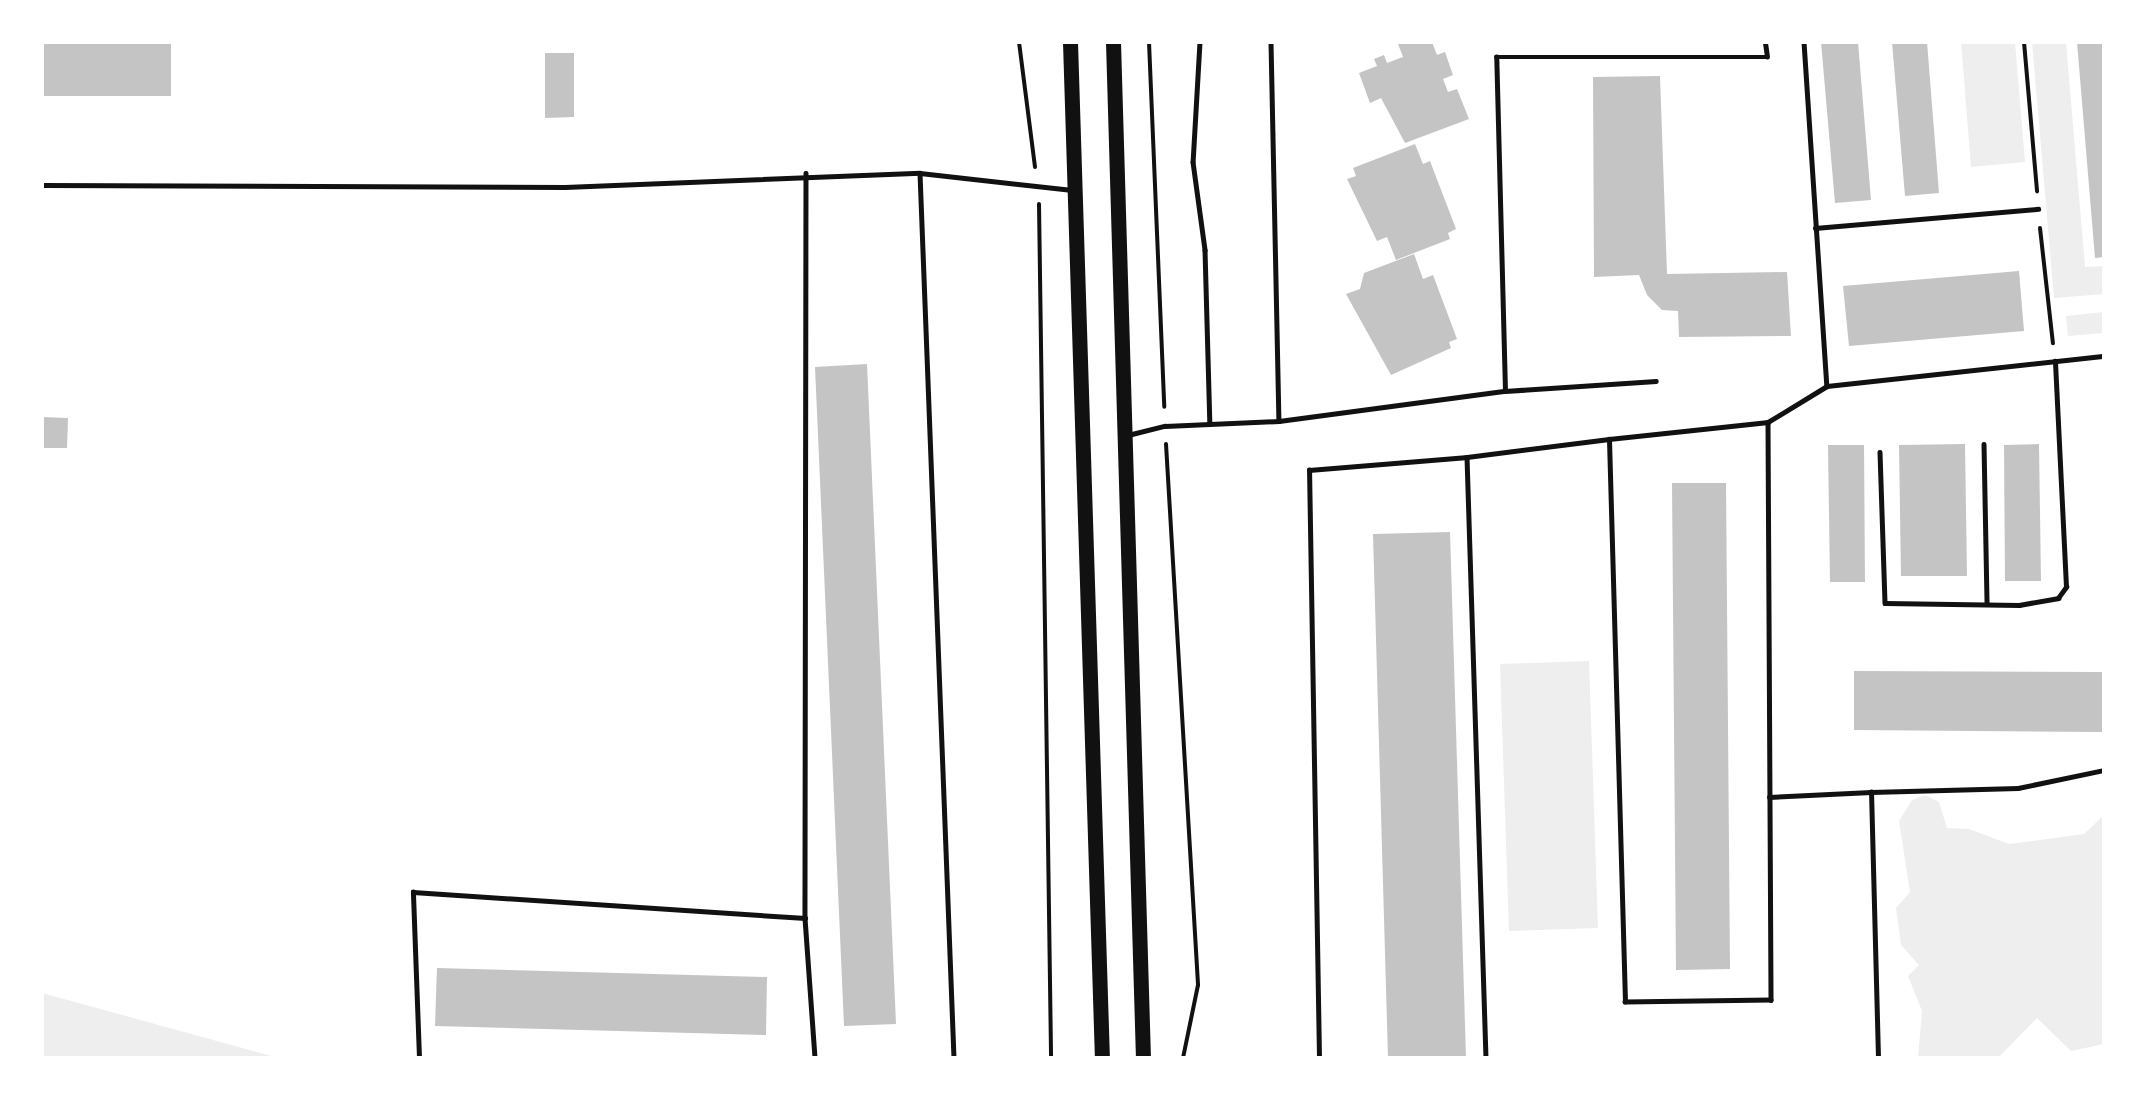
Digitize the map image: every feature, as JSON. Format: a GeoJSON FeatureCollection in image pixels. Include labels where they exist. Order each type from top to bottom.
{"type":"FeatureCollection","features":[{"type":"Feature","properties":{"kind":"main road"},"geometry":{"type":"LineString","coordinates":[[1070,42],[1078,190],[1102,1058]]}},
{"type":"Feature","properties":{"kind":"main road"},"geometry":{"type":"LineString","coordinates":[[1113,42],[1143,1058]]}},
{"type":"Feature","properties":{"kind":"lane"},"geometry":{"type":"LineString","coordinates":[[1200,42],[1193,162],[1205,250],[1210,424]]}},
{"type":"Feature","properties":{"kind":"lane"},"geometry":{"type":"LineString","coordinates":[[1270,42],[1279,422]]}},
{"type":"Feature","properties":{"kind":"lane"},"geometry":{"type":"LineString","coordinates":[[1505,391],[1496,57],[1767,57],[1765,42]]}},
{"type":"Feature","properties":{"kind":"lane"},"geometry":{"type":"LineString","coordinates":[[1804,42],[1827,386]]}},
{"type":"Feature","properties":{"kind":"lane"},"geometry":{"type":"LineString","coordinates":[[42,185],[565,187],[806,173],[920,173],[1038,189],[1078,190]]}},
{"type":"Feature","properties":{"kind":"lane"},"geometry":{"type":"LineString","coordinates":[[806,173],[804,918],[815,1058]]}},
{"type":"Feature","properties":{"kind":"lane"},"geometry":{"type":"LineString","coordinates":[[920,173],[954,1058]]}},
{"type":"Feature","properties":{"kind":"lane"},"geometry":{"type":"LineString","coordinates":[[1815,228],[2038,209]]}},
{"type":"Feature","properties":{"kind":"lane"},"geometry":{"type":"LineString","coordinates":[[1319,1058],[1310,470],[1467,457],[1609,439],[1768,423],[1827,386],[2104,356]]}},
{"type":"Feature","properties":{"kind":"lane"},"geometry":{"type":"LineString","coordinates":[[1880,452],[1885,603],[1987,604],[2058,598],[2066,587],[2055,361]]}},
{"type":"Feature","properties":{"kind":"lane"},"geometry":{"type":"LineString","coordinates":[[1125,435],[1165,426],[1279,422],[1505,391],[1656,381]]}},
{"type":"Feature","properties":{"kind":"lane"},"geometry":{"type":"LineString","coordinates":[[1609,439],[1625,1002],[1771,1000],[1768,423]]}},
{"type":"Feature","properties":{"kind":"lane"},"geometry":{"type":"LineString","coordinates":[[1984,444],[1987,604]]}},
{"type":"Feature","properties":{"kind":"lane"},"geometry":{"type":"LineString","coordinates":[[1467,457],[1486,1058]]}},
{"type":"Feature","properties":{"kind":"lane"},"geometry":{"type":"LineString","coordinates":[[1769,797],[2018,788],[2104,770]]}},
{"type":"Feature","properties":{"kind":"lane"},"geometry":{"type":"LineString","coordinates":[[1871,792],[1878,1058]]}},
{"type":"Feature","properties":{"kind":"lane"},"geometry":{"type":"LineString","coordinates":[[419,1058],[413,892],[804,918]]}},
{"type":"Feature","properties":{"kind":"path"},"geometry":{"type":"LineString","coordinates":[[1019,42],[1038,189],[1052,1058]]}},
{"type":"Feature","properties":{"kind":"path"},"geometry":{"type":"LineString","coordinates":[[1149,42],[1165,426],[1198,973],[1183,1058]]}},
{"type":"Feature","properties":{"kind":"shaded area"},"geometry":{"type":"Polygon","coordinates":[[[1961,42],[2015,42],[2025,162],[1971,167],[1961,42]]]}},
{"type":"Feature","properties":{"kind":"shaded area"},"geometry":{"type":"Polygon","coordinates":[[[2032,42],[2066,42],[2085,267],[2104,266],[2104,294],[2054,298],[2032,42]]]}},
{"type":"Feature","properties":{"kind":"shaded area"},"geometry":{"type":"Polygon","coordinates":[[[2104,312],[2104,333],[2068,336],[2066,316],[2104,312]]]}},
{"type":"Feature","properties":{"kind":"shaded area"},"geometry":{"type":"Polygon","coordinates":[[[1589,661],[1598,928],[1509,931],[1500,664],[1589,661]]]}},
{"type":"Feature","properties":{"kind":"shaded area"},"geometry":{"type":"Polygon","coordinates":[[[1925,795],[1939,802],[1947,828],[1969,829],[2009,844],[2084,834],[2104,815],[2104,1044],[2071,1051],[2037,1018],[1998,1058],[1918,1058],[1922,1011],[1908,976],[1919,965],[1901,945],[1896,908],[1910,892],[1899,821],[1912,800],[1925,795]]]}},
{"type":"Feature","properties":{"kind":"shaded area"},"geometry":{"type":"Polygon","coordinates":[[[42,993],[279,1058],[42,1058],[42,993]]]}},
{"type":"Feature","properties":{"kind":"building"},"geometry":{"type":"Polygon","coordinates":[[[42,42],[171,42],[171,96],[42,96],[42,42]]]}},
{"type":"Feature","properties":{"kind":"building"},"geometry":{"type":"Polygon","coordinates":[[[1432,42],[1437,55],[1445,52],[1453,75],[1443,79],[1448,92],[1457,89],[1469,119],[1405,143],[1381,98],[1370,103],[1359,73],[1377,66],[1374,59],[1384,55],[1387,63],[1403,57],[1398,44],[1432,42]]]}},
{"type":"Feature","properties":{"kind":"building"},"geometry":{"type":"Polygon","coordinates":[[[1821,42],[1858,42],[1871,200],[1835,203],[1821,42]]]}},
{"type":"Feature","properties":{"kind":"building"},"geometry":{"type":"Polygon","coordinates":[[[1892,42],[1927,42],[1939,193],[1905,196],[1892,42]]]}},
{"type":"Feature","properties":{"kind":"building"},"geometry":{"type":"Polygon","coordinates":[[[2077,42],[2104,42],[2104,257],[2095,258],[2077,42]]]}},
{"type":"Feature","properties":{"kind":"building"},"geometry":{"type":"Polygon","coordinates":[[[545,53],[574,53],[574,117],[545,118],[545,53]]]}},
{"type":"Feature","properties":{"kind":"building"},"geometry":{"type":"Polygon","coordinates":[[[1660,76],[1667,274],[1787,272],[1791,336],[1679,337],[1678,311],[1662,310],[1647,295],[1639,275],[1594,277],[1593,77],[1660,76]]]}},
{"type":"Feature","properties":{"kind":"building"},"geometry":{"type":"Polygon","coordinates":[[[1415,144],[1423,164],[1430,161],[1456,229],[1448,233],[1450,239],[1396,260],[1387,237],[1377,241],[1347,179],[1356,176],[1353,168],[1415,144]]]}},
{"type":"Feature","properties":{"kind":"building"},"geometry":{"type":"Polygon","coordinates":[[[1414,254],[1423,279],[1433,275],[1457,339],[1449,342],[1451,348],[1391,375],[1346,294],[1360,289],[1364,273],[1414,254]]]}},
{"type":"Feature","properties":{"kind":"building"},"geometry":{"type":"Polygon","coordinates":[[[2019,271],[2024,331],[1849,346],[1843,286],[2019,271]]]}},
{"type":"Feature","properties":{"kind":"building"},"geometry":{"type":"Polygon","coordinates":[[[867,364],[896,1024],[844,1026],[815,367],[867,364]]]}},
{"type":"Feature","properties":{"kind":"building"},"geometry":{"type":"Polygon","coordinates":[[[42,417],[68,418],[67,448],[42,448],[42,417]]]}},
{"type":"Feature","properties":{"kind":"building"},"geometry":{"type":"Polygon","coordinates":[[[1965,444],[1967,576],[1901,576],[1899,445],[1965,444]]]}},
{"type":"Feature","properties":{"kind":"building"},"geometry":{"type":"Polygon","coordinates":[[[2039,444],[2041,581],[2005,581],[2004,445],[2039,444]]]}},
{"type":"Feature","properties":{"kind":"building"},"geometry":{"type":"Polygon","coordinates":[[[1828,445],[1864,445],[1865,582],[1830,582],[1828,445]]]}},
{"type":"Feature","properties":{"kind":"building"},"geometry":{"type":"Polygon","coordinates":[[[1672,483],[1726,483],[1730,969],[1676,970],[1672,483]]]}},
{"type":"Feature","properties":{"kind":"building"},"geometry":{"type":"Polygon","coordinates":[[[1450,532],[1466,1058],[1388,1058],[1373,534],[1450,532]]]}},
{"type":"Feature","properties":{"kind":"building"},"geometry":{"type":"Polygon","coordinates":[[[1854,671],[2102,672],[2102,732],[1854,730],[1854,671]]]}},
{"type":"Feature","properties":{"kind":"building"},"geometry":{"type":"Polygon","coordinates":[[[437,968],[767,977],[766,1035],[435,1026],[437,968]]]}}]}
